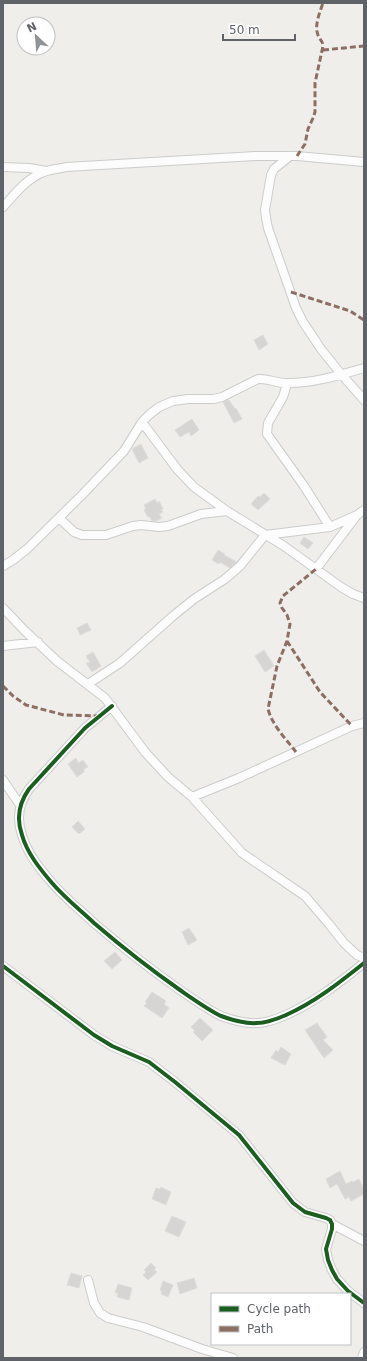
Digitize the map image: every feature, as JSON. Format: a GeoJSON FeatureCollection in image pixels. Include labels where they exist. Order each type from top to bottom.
{"type":"FeatureCollection","features":[{"type":"Feature","properties":{"kind":"street"},"geometry":{"type":"LineString","coordinates":[[3,207],[27,182],[36,175],[46,171],[66,167],[255,156],[290,156],[364,162]]}},
{"type":"Feature","properties":{"kind":"street"},"geometry":{"type":"LineString","coordinates":[[290,156],[274,169],[271,175],[265,210],[266,218],[296,308],[303,322],[310,335],[364,400]]}},
{"type":"Feature","properties":{"kind":"street"},"geometry":{"type":"LineString","coordinates":[[3,167],[29,168],[46,171]]}},
{"type":"Feature","properties":{"kind":"street"},"geometry":{"type":"LineString","coordinates":[[3,566],[27,549],[59,518],[124,451],[142,422],[159,407],[173,401],[188,399],[214,399],[222,397],[263,378],[287,384],[305,382],[364,368]]}},
{"type":"Feature","properties":{"kind":"street"},"geometry":{"type":"LineString","coordinates":[[287,384],[283,397],[268,423],[268,434],[330,527]]}},
{"type":"Feature","properties":{"kind":"street"},"geometry":{"type":"LineString","coordinates":[[142,422],[177,469],[194,487],[227,511],[284,546],[347,591],[364,598]]}},
{"type":"Feature","properties":{"kind":"street"},"geometry":{"type":"LineString","coordinates":[[316,569],[357,516],[364,510]]}},
{"type":"Feature","properties":{"kind":"street"},"geometry":{"type":"LineString","coordinates":[[59,518],[74,532],[82,535],[106,535],[133,526],[168,526],[201,514],[227,511]]}},
{"type":"Feature","properties":{"kind":"street"},"geometry":{"type":"LineString","coordinates":[[88,684],[120,663],[189,604],[240,566],[265,535],[330,527],[357,516]]}},
{"type":"Feature","properties":{"kind":"street"},"geometry":{"type":"LineString","coordinates":[[3,609],[57,661],[105,698],[145,752],[168,777],[192,797],[242,853],[305,896],[344,943],[356,955],[364,958]]}},
{"type":"Feature","properties":{"kind":"street"},"geometry":{"type":"LineString","coordinates":[[3,646],[38,642]]}},
{"type":"Feature","properties":{"kind":"street"},"geometry":{"type":"LineString","coordinates":[[112,706],[85,728],[29,789],[20,805],[19,818],[21,833],[25,845],[52,884],[74,906],[142,962],[221,1016],[241,1022],[257,1023],[272,1020],[297,1010],[324,994],[364,963]]}},
{"type":"Feature","properties":{"kind":"street"},"geometry":{"type":"LineString","coordinates":[[192,797],[239,778],[352,726],[364,723]]}},
{"type":"Feature","properties":{"kind":"street"},"geometry":{"type":"LineString","coordinates":[[3,780],[20,805]]}},
{"type":"Feature","properties":{"kind":"street"},"geometry":{"type":"LineString","coordinates":[[3,966],[94,1035],[112,1046],[149,1062],[175,1082],[239,1135],[293,1203],[305,1212],[330,1220],[332,1224],[364,1241]]}},
{"type":"Feature","properties":{"kind":"street"},"geometry":{"type":"LineString","coordinates":[[332,1224],[326,1249],[330,1265],[337,1280],[351,1293]]}},
{"type":"Feature","properties":{"kind":"street"},"geometry":{"type":"LineString","coordinates":[[88,1280],[94,1303],[100,1313],[108,1318],[143,1327],[202,1349],[233,1358]]}},
{"type":"Feature","properties":{"kind":"street"},"geometry":{"type":"LineString","coordinates":[[351,1293],[364,1303]]}},
{"type":"Feature","properties":{"kind":"street"},"geometry":{"type":"LineString","coordinates":[[362,1358],[364,1352]]}},
{"type":"Feature","properties":{"kind":"building"},"geometry":{"type":"Polygon","coordinates":[[[263,335],[268,344],[259,350],[254,340],[263,335]]]}},
{"type":"Feature","properties":{"kind":"building"},"geometry":{"type":"Polygon","coordinates":[[[229,400],[235,409],[236,408],[242,419],[234,423],[223,402],[229,400]]]}},
{"type":"Feature","properties":{"kind":"building"},"geometry":{"type":"Polygon","coordinates":[[[192,419],[199,430],[191,436],[189,432],[180,437],[175,430],[192,419]]]}},
{"type":"Feature","properties":{"kind":"building"},"geometry":{"type":"Polygon","coordinates":[[[141,444],[148,458],[139,463],[132,449],[141,444]]]}},
{"type":"Feature","properties":{"kind":"building"},"geometry":{"type":"Polygon","coordinates":[[[264,493],[270,499],[258,510],[251,504],[258,496],[260,497],[264,493]]]}},
{"type":"Feature","properties":{"kind":"building"},"geometry":{"type":"Polygon","coordinates":[[[155,499],[157,503],[159,501],[163,512],[159,514],[162,518],[152,521],[144,510],[146,509],[144,505],[155,499]]]}},
{"type":"Feature","properties":{"kind":"building"},"geometry":{"type":"Polygon","coordinates":[[[304,537],[313,543],[308,549],[300,543],[304,537]]]}},
{"type":"Feature","properties":{"kind":"building"},"geometry":{"type":"Polygon","coordinates":[[[218,550],[237,562],[230,568],[220,562],[219,564],[212,560],[218,550]]]}},
{"type":"Feature","properties":{"kind":"building"},"geometry":{"type":"Polygon","coordinates":[[[87,623],[91,630],[80,635],[77,628],[87,623]]]}},
{"type":"Feature","properties":{"kind":"building"},"geometry":{"type":"Polygon","coordinates":[[[264,650],[274,666],[265,672],[255,656],[264,650]]]}},
{"type":"Feature","properties":{"kind":"building"},"geometry":{"type":"Polygon","coordinates":[[[93,652],[101,666],[92,672],[86,663],[90,662],[86,656],[93,652]]]}},
{"type":"Feature","properties":{"kind":"building"},"geometry":{"type":"Polygon","coordinates":[[[76,758],[78,763],[83,760],[88,767],[84,769],[84,772],[77,777],[68,764],[76,758]]]}},
{"type":"Feature","properties":{"kind":"building"},"geometry":{"type":"Polygon","coordinates":[[[78,821],[85,829],[79,834],[72,827],[78,821]]]}},
{"type":"Feature","properties":{"kind":"building"},"geometry":{"type":"Polygon","coordinates":[[[189,928],[197,940],[188,945],[182,932],[189,928]]]}},
{"type":"Feature","properties":{"kind":"building"},"geometry":{"type":"Polygon","coordinates":[[[115,952],[122,960],[112,969],[104,961],[115,952]]]}},
{"type":"Feature","properties":{"kind":"building"},"geometry":{"type":"Polygon","coordinates":[[[152,992],[166,1001],[164,1004],[169,1008],[162,1018],[144,1006],[152,992]]]}},
{"type":"Feature","properties":{"kind":"building"},"geometry":{"type":"Polygon","coordinates":[[[200,1018],[213,1030],[202,1041],[193,1032],[195,1031],[191,1027],[200,1018]]]}},
{"type":"Feature","properties":{"kind":"building"},"geometry":{"type":"Polygon","coordinates":[[[317,1023],[327,1037],[323,1040],[333,1050],[324,1058],[305,1030],[317,1023]]]}},
{"type":"Feature","properties":{"kind":"building"},"geometry":{"type":"Polygon","coordinates":[[[281,1047],[291,1054],[285,1065],[271,1058],[276,1050],[278,1052],[281,1047]]]}},
{"type":"Feature","properties":{"kind":"building"},"geometry":{"type":"Polygon","coordinates":[[[340,1171],[346,1184],[359,1179],[364,1189],[364,1194],[351,1201],[349,1197],[345,1199],[337,1184],[330,1188],[326,1179],[340,1171]]]}},
{"type":"Feature","properties":{"kind":"building"},"geometry":{"type":"Polygon","coordinates":[[[161,1187],[171,1192],[166,1205],[152,1199],[156,1188],[160,1189],[161,1187]]]}},
{"type":"Feature","properties":{"kind":"building"},"geometry":{"type":"Polygon","coordinates":[[[172,1216],[186,1222],[179,1237],[165,1231],[172,1216]]]}},
{"type":"Feature","properties":{"kind":"building"},"geometry":{"type":"Polygon","coordinates":[[[151,1263],[156,1268],[154,1270],[157,1272],[148,1280],[143,1275],[146,1272],[144,1270],[151,1263]]]}},
{"type":"Feature","properties":{"kind":"building"},"geometry":{"type":"Polygon","coordinates":[[[71,1273],[82,1276],[79,1288],[67,1285],[71,1273]]]}},
{"type":"Feature","properties":{"kind":"building"},"geometry":{"type":"Polygon","coordinates":[[[194,1278],[197,1288],[180,1294],[177,1283],[194,1278]]]}},
{"type":"Feature","properties":{"kind":"building"},"geometry":{"type":"Polygon","coordinates":[[[163,1281],[173,1285],[168,1297],[161,1294],[162,1291],[160,1290],[163,1281]]]}},
{"type":"Feature","properties":{"kind":"building"},"geometry":{"type":"Polygon","coordinates":[[[118,1284],[132,1288],[129,1300],[117,1297],[118,1293],[115,1293],[118,1284]]]}},
{"type":"Feature","properties":{"kind":"marked path"},"geometry":{"type":"LineString","coordinates":[[297,156],[305,144],[308,129],[315,112],[315,83],[323,46],[318,35],[317,27],[323,3]]}},
{"type":"Feature","properties":{"kind":"marked path"},"geometry":{"type":"LineString","coordinates":[[323,50],[364,46]]}},
{"type":"Feature","properties":{"kind":"marked path"},"geometry":{"type":"LineString","coordinates":[[291,292],[350,311],[364,320]]}},
{"type":"Feature","properties":{"kind":"marked path"},"geometry":{"type":"LineString","coordinates":[[296,752],[276,726],[268,709],[277,666],[287,641],[290,624],[280,603],[283,596],[316,569]]}},
{"type":"Feature","properties":{"kind":"marked path"},"geometry":{"type":"LineString","coordinates":[[287,641],[320,692],[352,726]]}},
{"type":"Feature","properties":{"kind":"marked path"},"geometry":{"type":"LineString","coordinates":[[3,686],[13,696],[26,705],[64,715],[98,716]]}},
{"type":"Feature","properties":{"kind":"cycle path"},"geometry":{"type":"LineString","coordinates":[[112,706],[85,728],[29,789],[21,805],[19,823],[24,842],[39,866],[62,894],[115,941],[169,982],[200,1004],[221,1016],[239,1021],[261,1023],[297,1010],[336,985],[364,963]]}},
{"type":"Feature","properties":{"kind":"cycle path"},"geometry":{"type":"LineString","coordinates":[[3,966],[94,1035],[112,1046],[149,1062],[175,1082],[239,1135],[293,1203],[305,1212],[330,1220],[332,1229],[326,1249],[328,1260],[337,1279],[351,1293]]}},
{"type":"Feature","properties":{"kind":"cycle path"},"geometry":{"type":"LineString","coordinates":[[351,1293],[364,1303]]}}]}
